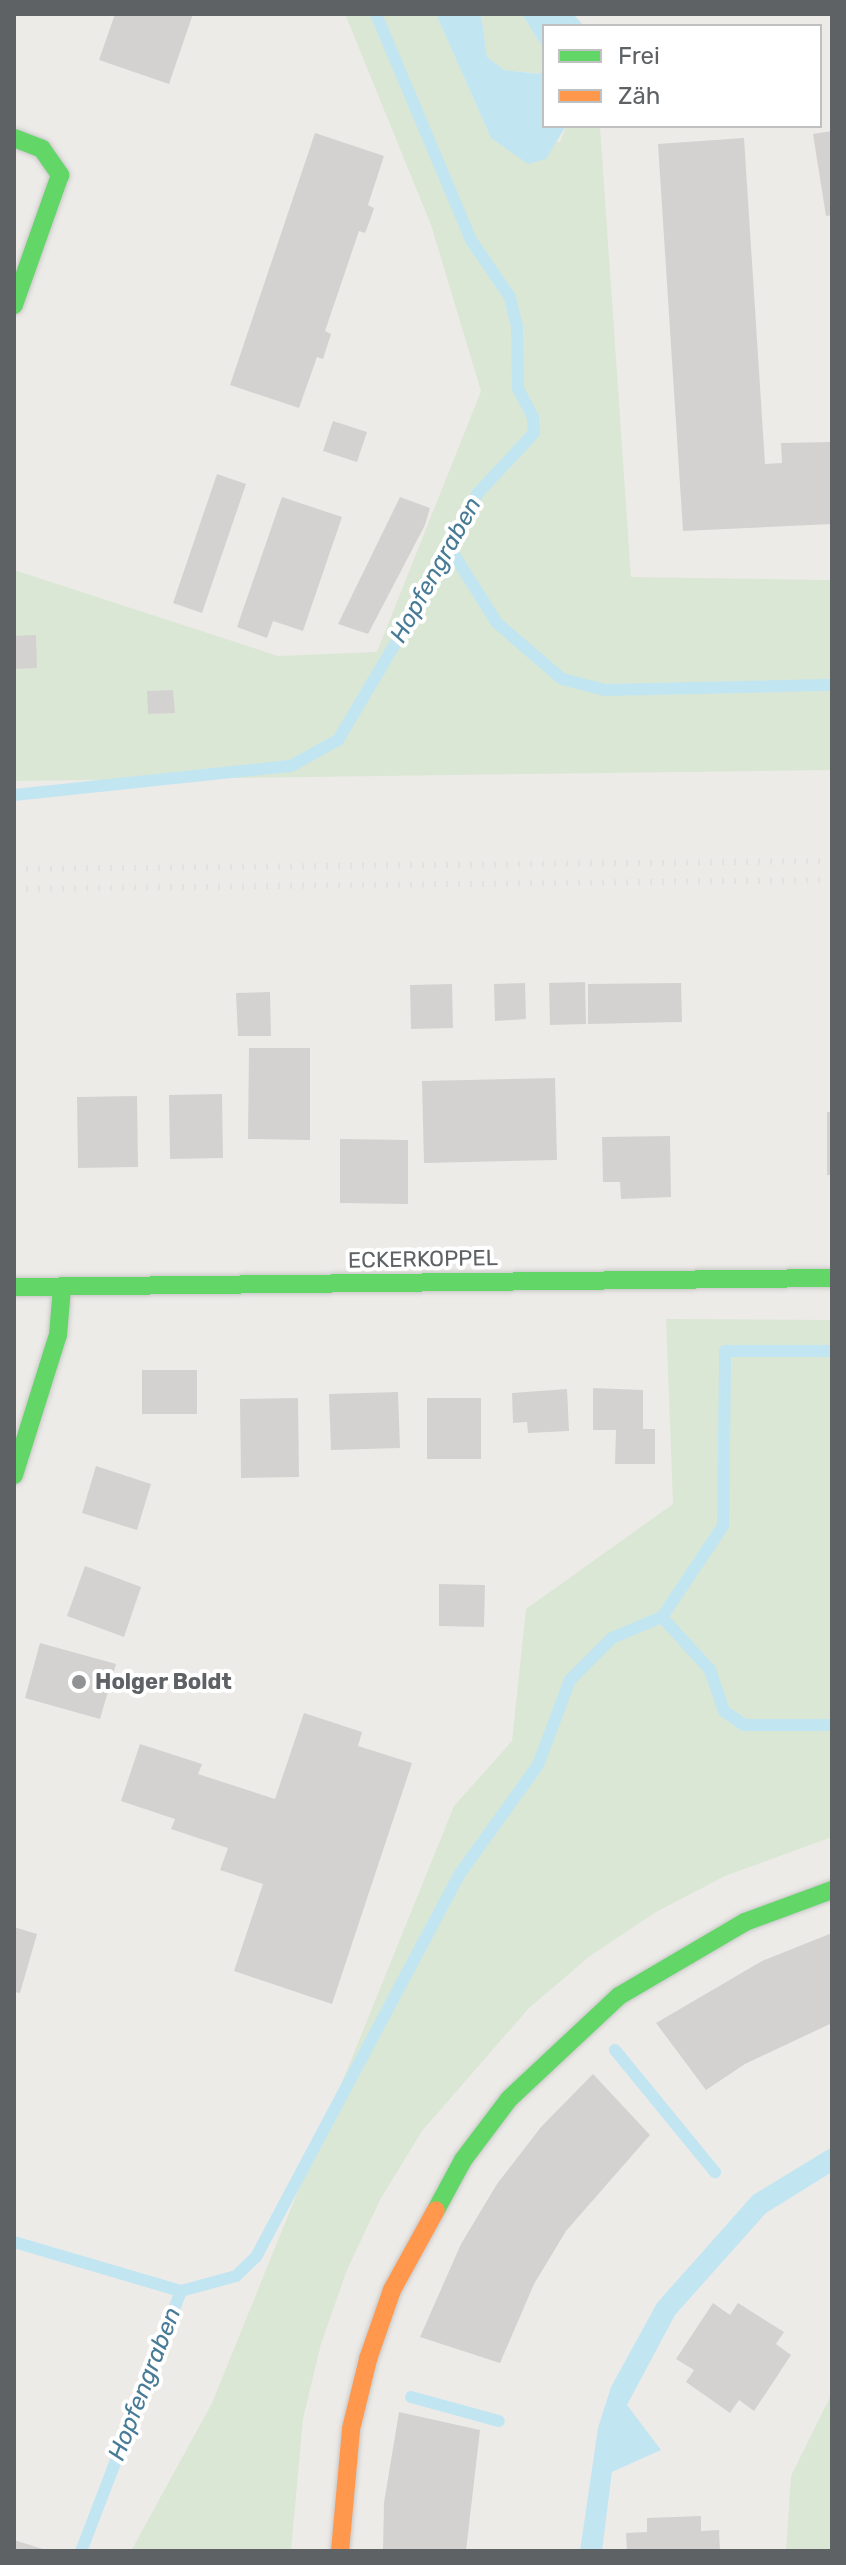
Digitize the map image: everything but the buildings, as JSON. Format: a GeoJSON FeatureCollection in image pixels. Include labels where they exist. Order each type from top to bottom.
{"type":"FeatureCollection","features":[{"type":"Feature","properties":{"kind":"street"},"geometry":{"type":"LineString","coordinates":[[14,138],[42,149],[60,175],[14,305]]}},
{"type":"Feature","properties":{"kind":"street","name":"ECKERKOPPEL"},"geometry":{"type":"LineString","coordinates":[[14,1287],[832,1278]]}},
{"type":"Feature","properties":{"kind":"street"},"geometry":{"type":"LineString","coordinates":[[14,1475],[58,1335],[62,1287]]}},
{"type":"Feature","properties":{"kind":"street"},"geometry":{"type":"LineString","coordinates":[[340,2551],[351,2429],[368,2359],[417,2237],[463,2160],[509,2099],[619,1996],[745,1922],[832,1890]]}},
{"type":"Feature","properties":{"kind":"green space"},"geometry":{"type":"Polygon","coordinates":[[[345,14],[436,14],[491,138],[560,142],[565,128],[600,128],[631,577],[832,580],[832,770],[14,781],[14,570],[278,656],[377,652],[481,391],[431,225],[345,14]]]}},
{"type":"Feature","properties":{"kind":"green space"},"geometry":{"type":"Polygon","coordinates":[[[481,14],[522,14],[542,47],[541,74],[504,70],[487,57],[481,14]]]}},
{"type":"Feature","properties":{"kind":"green space"},"geometry":{"type":"Polygon","coordinates":[[[666,1319],[832,1320],[832,1837],[725,1876],[656,1912],[590,1956],[529,2008],[422,2131],[380,2200],[347,2270],[321,2344],[303,2419],[291,2551],[131,2551],[212,2403],[454,1806],[512,1741],[526,1609],[673,1504],[666,1319]]]}},
{"type":"Feature","properties":{"kind":"green space"},"geometry":{"type":"Polygon","coordinates":[[[832,2393],[832,2551],[786,2551],[791,2476],[832,2393]]]}},
{"type":"Feature","properties":{"kind":"water"},"geometry":{"type":"Polygon","coordinates":[[[436,14],[481,14],[487,57],[504,70],[540,74],[542,70],[542,128],[565,128],[546,159],[528,164],[491,138],[436,14]]]}},
{"type":"Feature","properties":{"kind":"water"},"geometry":{"type":"Polygon","coordinates":[[[522,14],[573,14],[582,24],[542,24],[542,47],[522,14]]]}},
{"type":"Feature","properties":{"kind":"water"},"geometry":{"type":"Polygon","coordinates":[[[832,2147],[832,2172],[766,2213],[675,2315],[627,2405],[661,2450],[612,2472],[602,2551],[580,2551],[598,2428],[611,2387],[657,2303],[753,2195],[832,2147]]]}},
{"type":"Feature","properties":{"kind":"waterway","name":"Hopfengraben"},"geometry":{"type":"LineString","coordinates":[[14,795],[291,766],[338,740],[451,550],[477,494],[534,433],[533,417],[518,389],[517,326],[510,297],[471,240],[376,14]]}},
{"type":"Feature","properties":{"kind":"waterway"},"geometry":{"type":"LineString","coordinates":[[451,550],[497,623],[562,679],[605,690],[832,685]]}},
{"type":"Feature","properties":{"kind":"waterway"},"geometry":{"type":"LineString","coordinates":[[181,2291],[236,2276],[256,2257],[459,1875],[538,1765],[570,1680],[612,1638],[662,1617],[723,1526],[725,1351],[832,1351]]}},
{"type":"Feature","properties":{"kind":"waterway"},"geometry":{"type":"LineString","coordinates":[[662,1617],[710,1670],[724,1711],[744,1725],[832,1725]]}},
{"type":"Feature","properties":{"kind":"waterway"},"geometry":{"type":"LineString","coordinates":[[615,2050],[715,2172]]}},
{"type":"Feature","properties":{"kind":"waterway","name":"Hopfengraben"},"geometry":{"type":"LineString","coordinates":[[14,2242],[181,2291],[81,2551]]}},
{"type":"Feature","properties":{"kind":"waterway"},"geometry":{"type":"LineString","coordinates":[[411,2397],[499,2421]]}},
{"type":"Feature","properties":{"kind":"railway"},"geometry":{"type":"LineString","coordinates":[[14,869],[832,861]]}},
{"type":"Feature","properties":{"kind":"railway"},"geometry":{"type":"LineString","coordinates":[[14,889],[832,880]]}},
{"type":"Feature","properties":{"kind":"traffic: fast"},"geometry":{"type":"LineString","coordinates":[[14,138],[42,149],[60,175],[14,305]]}},
{"type":"Feature","properties":{"kind":"traffic: fast"},"geometry":{"type":"LineString","coordinates":[[14,1287],[832,1278]]}},
{"type":"Feature","properties":{"kind":"traffic: fast"},"geometry":{"type":"LineString","coordinates":[[14,1475],[58,1335],[62,1287]]}},
{"type":"Feature","properties":{"kind":"traffic: fast"},"geometry":{"type":"LineString","coordinates":[[436,2210],[463,2160],[509,2099],[619,1996],[745,1922],[832,1890]]}},
{"type":"Feature","properties":{"kind":"traffic: slow"},"geometry":{"type":"LineString","coordinates":[[340,2551],[351,2429],[368,2359],[392,2290],[436,2210]]}},
{"type":"Feature","properties":{"kind":"place","name":"Holger Boldt"},"geometry":{"type":"Point","coordinates":[79,1682]}}]}
